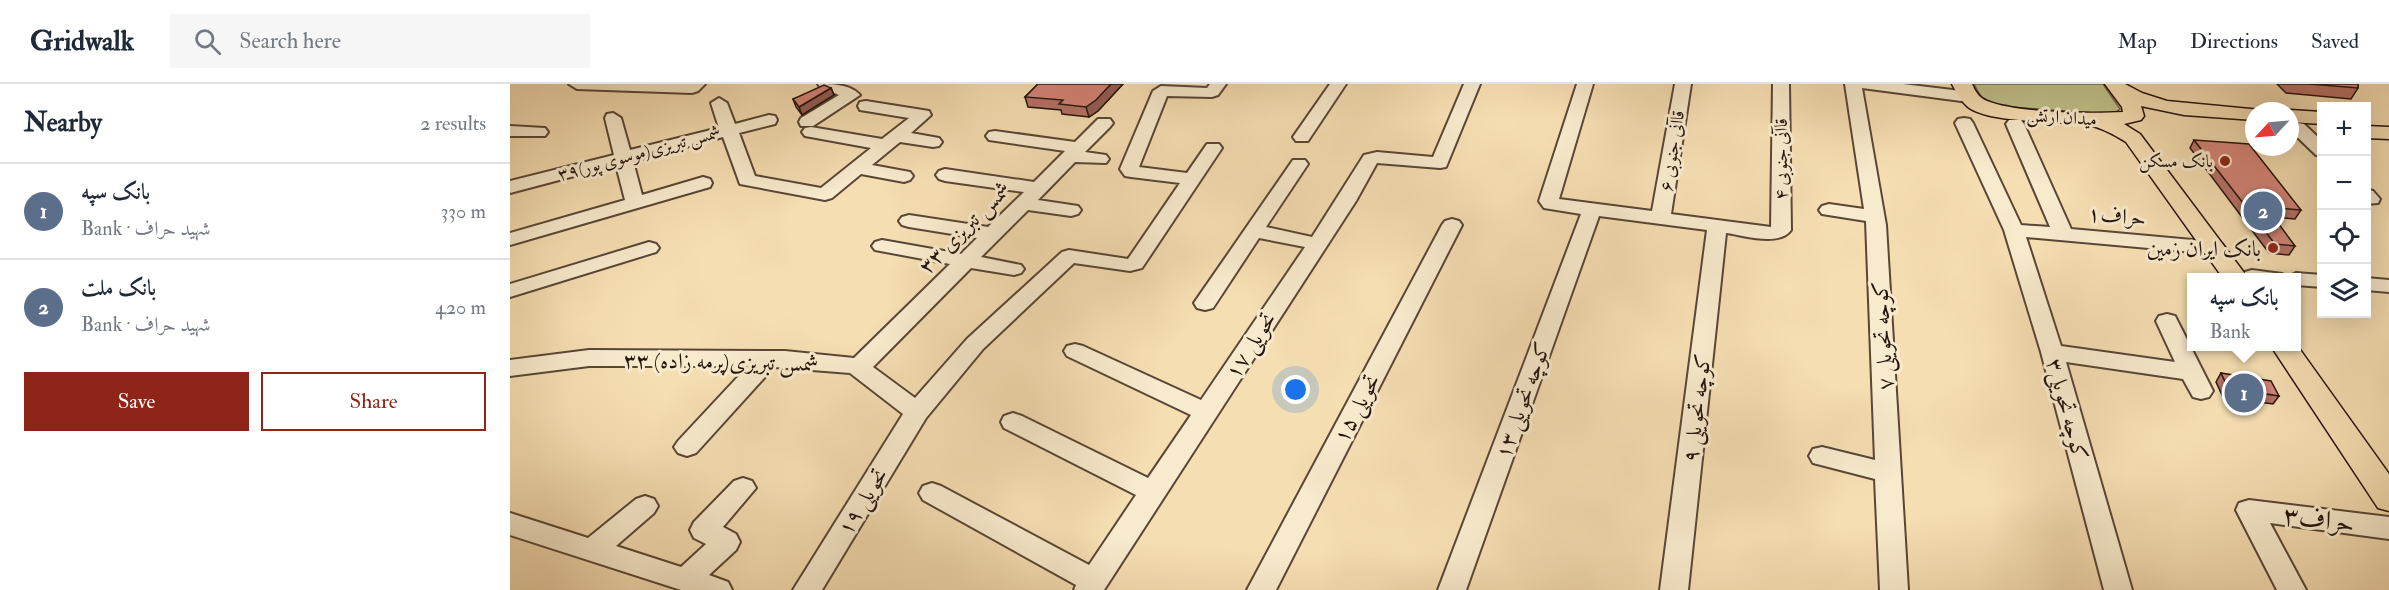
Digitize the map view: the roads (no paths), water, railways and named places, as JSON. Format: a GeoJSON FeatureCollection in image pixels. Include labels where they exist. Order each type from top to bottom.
{"type":"FeatureCollection","features":[{"type":"Feature","properties":{"kind":"main road","name":"میدان ارتش"},"geometry":{"type":"LineString","coordinates":[[1966,91],[1978,105],[1998,111],[2089,119],[2119,120],[2134,116],[2132,107],[2117,87]]}},
{"type":"Feature","properties":{"kind":"main road"},"geometry":{"type":"LineString","coordinates":[[2117,87],[2137,99],[2178,114],[2245,124]]}},
{"type":"Feature","properties":{"kind":"main road"},"geometry":{"type":"LineString","coordinates":[[2243,273],[2216,248],[2164,169],[2134,116],[2245,114]]}},
{"type":"Feature","properties":{"kind":"main road"},"geometry":{"type":"LineString","coordinates":[[2089,119],[2123,131],[2133,138],[2164,169],[2244,273]]}},
{"type":"Feature","properties":{"kind":"main road"},"geometry":{"type":"LineString","coordinates":[[2299,123],[2317,119]]}},
{"type":"Feature","properties":{"kind":"main road"},"geometry":{"type":"LineString","coordinates":[[2371,121],[2389,123]]}},
{"type":"Feature","properties":{"kind":"main road"},"geometry":{"type":"LineString","coordinates":[[2299,125],[2317,128]]}},
{"type":"Feature","properties":{"kind":"main road"},"geometry":{"type":"LineString","coordinates":[[2371,132],[2389,134]]}},
{"type":"Feature","properties":{"kind":"main road"},"geometry":{"type":"LineString","coordinates":[[2301,345],[2389,468]]}},
{"type":"Feature","properties":{"kind":"main road"},"geometry":{"type":"LineString","coordinates":[[2286,351],[2389,499]]}},
{"type":"Feature","properties":{"kind":"street"},"geometry":{"type":"LineString","coordinates":[[577,84],[694,86]]}},
{"type":"Feature","properties":{"kind":"street"},"geometry":{"type":"LineString","coordinates":[[1302,137],[1338,84]]}},
{"type":"Feature","properties":{"kind":"street","name":"تحویلی ۱۷"},"geometry":{"type":"LineString","coordinates":[[1091,586],[1317,244],[1370,159],[1377,157],[1436,164],[1441,162],[1472,84]]}},
{"type":"Feature","properties":{"kind":"street"},"geometry":{"type":"LineString","coordinates":[[1585,84],[1548,201],[1551,204],[1592,210],[1718,225]]}},
{"type":"Feature","properties":{"kind":"street","name":"قاآنی جنوبی ۶"},"geometry":{"type":"LineString","coordinates":[[1660,218],[1683,84]]}},
{"type":"Feature","properties":{"kind":"street","name":"قاآنی جنوبی ۴"},"geometry":{"type":"LineString","coordinates":[[1718,225],[1779,232],[1781,230],[1781,84]]}},
{"type":"Feature","properties":{"kind":"street","name":"کوچه تحویلی ۷"},"geometry":{"type":"LineString","coordinates":[[1853,84],[1875,216],[1894,590]]}},
{"type":"Feature","properties":{"kind":"street"},"geometry":{"type":"LineString","coordinates":[[1864,84],[1966,91]]}},
{"type":"Feature","properties":{"kind":"street"},"geometry":{"type":"LineString","coordinates":[[821,87],[852,95],[825,109],[809,127],[891,141],[933,142]]}},
{"type":"Feature","properties":{"kind":"street"},"geometry":{"type":"LineString","coordinates":[[1184,178],[1129,170],[1161,91],[1214,88]]}},
{"type":"Feature","properties":{"kind":"street"},"geometry":{"type":"LineString","coordinates":[[719,103],[747,180],[825,194],[923,115],[866,106]]}},
{"type":"Feature","properties":{"kind":"street"},"geometry":{"type":"LineString","coordinates":[[613,118],[635,203]]}},
{"type":"Feature","properties":{"kind":"street","name":"شمس تبریزی(موسوی پور)۳۹"},"geometry":{"type":"LineString","coordinates":[[510,188],[769,120]]}},
{"type":"Feature","properties":{"kind":"street","name":"شمس تبریزی ۳۳"},"geometry":{"type":"LineString","coordinates":[[860,366],[1036,188],[1104,123]]}},
{"type":"Feature","properties":{"kind":"street","name":"کوچه تحویلی۳"},"geometry":{"type":"LineString","coordinates":[[1964,123],[2014,230],[2052,352],[2118,590]]}},
{"type":"Feature","properties":{"kind":"street"},"geometry":{"type":"LineString","coordinates":[[2016,124],[2063,234]]}},
{"type":"Feature","properties":{"kind":"street"},"geometry":{"type":"LineString","coordinates":[[2299,130],[2317,146]]}},
{"type":"Feature","properties":{"kind":"street"},"geometry":{"type":"LineString","coordinates":[[510,131],[539,132]]}},
{"type":"Feature","properties":{"kind":"street"},"geometry":{"type":"LineString","coordinates":[[995,136],[1100,159]]}},
{"type":"Feature","properties":{"kind":"street","name":"تحویلی ۱۹"},"geometry":{"type":"LineString","coordinates":[[807,590],[917,412],[975,344],[1069,256],[1135,264],[1213,148]]}},
{"type":"Feature","properties":{"kind":"street"},"geometry":{"type":"LineString","coordinates":[[1205,303],[1299,164]]}},
{"type":"Feature","properties":{"kind":"street"},"geometry":{"type":"LineString","coordinates":[[858,168],[904,176]]}},
{"type":"Feature","properties":{"kind":"street"},"geometry":{"type":"LineString","coordinates":[[945,175],[1036,188]]}},
{"type":"Feature","properties":{"kind":"street"},"geometry":{"type":"LineString","coordinates":[[510,239],[703,183]]}},
{"type":"Feature","properties":{"kind":"street"},"geometry":{"type":"LineString","coordinates":[[1022,203],[1071,210]]}},
{"type":"Feature","properties":{"kind":"street","name":"کوچه تحویلی ۱۳"},"geometry":{"type":"LineString","coordinates":[[1452,590],[1592,210]]}},
{"type":"Feature","properties":{"kind":"street"},"geometry":{"type":"LineString","coordinates":[[1829,210],[1875,216]]}},
{"type":"Feature","properties":{"kind":"street"},"geometry":{"type":"LineString","coordinates":[[909,221],[992,234]]}},
{"type":"Feature","properties":{"kind":"street","name":"تحویلی ۱۵"},"geometry":{"type":"LineString","coordinates":[[1261,590],[1452,225]]}},
{"type":"Feature","properties":{"kind":"street","name":"کوچه تحویلی ۹"},"geometry":{"type":"LineString","coordinates":[[1674,590],[1718,225]]}},
{"type":"Feature","properties":{"kind":"street","name":"حراف۱"},"geometry":{"type":"LineString","coordinates":[[2014,230],[2216,248]]}},
{"type":"Feature","properties":{"kind":"street"},"geometry":{"type":"LineString","coordinates":[[1255,231],[1317,244]]}},
{"type":"Feature","properties":{"kind":"street"},"geometry":{"type":"LineString","coordinates":[[882,246],[1014,269]]}},
{"type":"Feature","properties":{"kind":"street"},"geometry":{"type":"LineString","coordinates":[[510,291],[649,248]]}},
{"type":"Feature","properties":{"kind":"street"},"geometry":{"type":"LineString","coordinates":[[2301,279],[2317,281]]}},
{"type":"Feature","properties":{"kind":"street"},"geometry":{"type":"LineString","coordinates":[[2371,284],[2389,286]]}},
{"type":"Feature","properties":{"kind":"street"},"geometry":{"type":"LineString","coordinates":[[2052,352],[2196,381],[2167,321]]}},
{"type":"Feature","properties":{"kind":"street"},"geometry":{"type":"LineString","coordinates":[[1075,351],[1206,411]]}},
{"type":"Feature","properties":{"kind":"street","name":"۳۳ شمس تبریزی(پرمه زاده)"},"geometry":{"type":"LineString","coordinates":[[510,368],[589,358],[768,359],[860,366]]}},
{"type":"Feature","properties":{"kind":"street"},"geometry":{"type":"LineString","coordinates":[[687,447],[768,359]]}},
{"type":"Feature","properties":{"kind":"street"},"geometry":{"type":"LineString","coordinates":[[860,366],[917,412]]}},
{"type":"Feature","properties":{"kind":"street"},"geometry":{"type":"LineString","coordinates":[[1013,422],[1153,492]]}},
{"type":"Feature","properties":{"kind":"street"},"geometry":{"type":"LineString","coordinates":[[1821,456],[1888,473]]}},
{"type":"Feature","properties":{"kind":"street"},"geometry":{"type":"LineString","coordinates":[[510,524],[695,585],[726,542],[704,530],[743,488]]}},
{"type":"Feature","properties":{"kind":"street"},"geometry":{"type":"LineString","coordinates":[[933,493],[1091,586]]}},
{"type":"Feature","properties":{"kind":"street"},"geometry":{"type":"LineString","coordinates":[[593,550],[645,506]]}},
{"type":"Feature","properties":{"kind":"street","name":"۳حراف"},"geometry":{"type":"LineString","coordinates":[[2292,590],[2249,510],[2389,528]]}},
{"type":"Feature","properties":{"kind":"place","name":"بانک مسکن"},"geometry":{"type":"Point","coordinates":[2225,161]}},
{"type":"Feature","properties":{"kind":"place","name":"بانک ملت"},"geometry":{"type":"Point","coordinates":[2263,211]}},
{"type":"Feature","properties":{"kind":"place","name":"بانک ایران زمین"},"geometry":{"type":"Point","coordinates":[2273,248]}},
{"type":"Feature","properties":{"kind":"place","name":"بانک سپه"},"geometry":{"type":"Point","coordinates":[2244,393]}}]}
